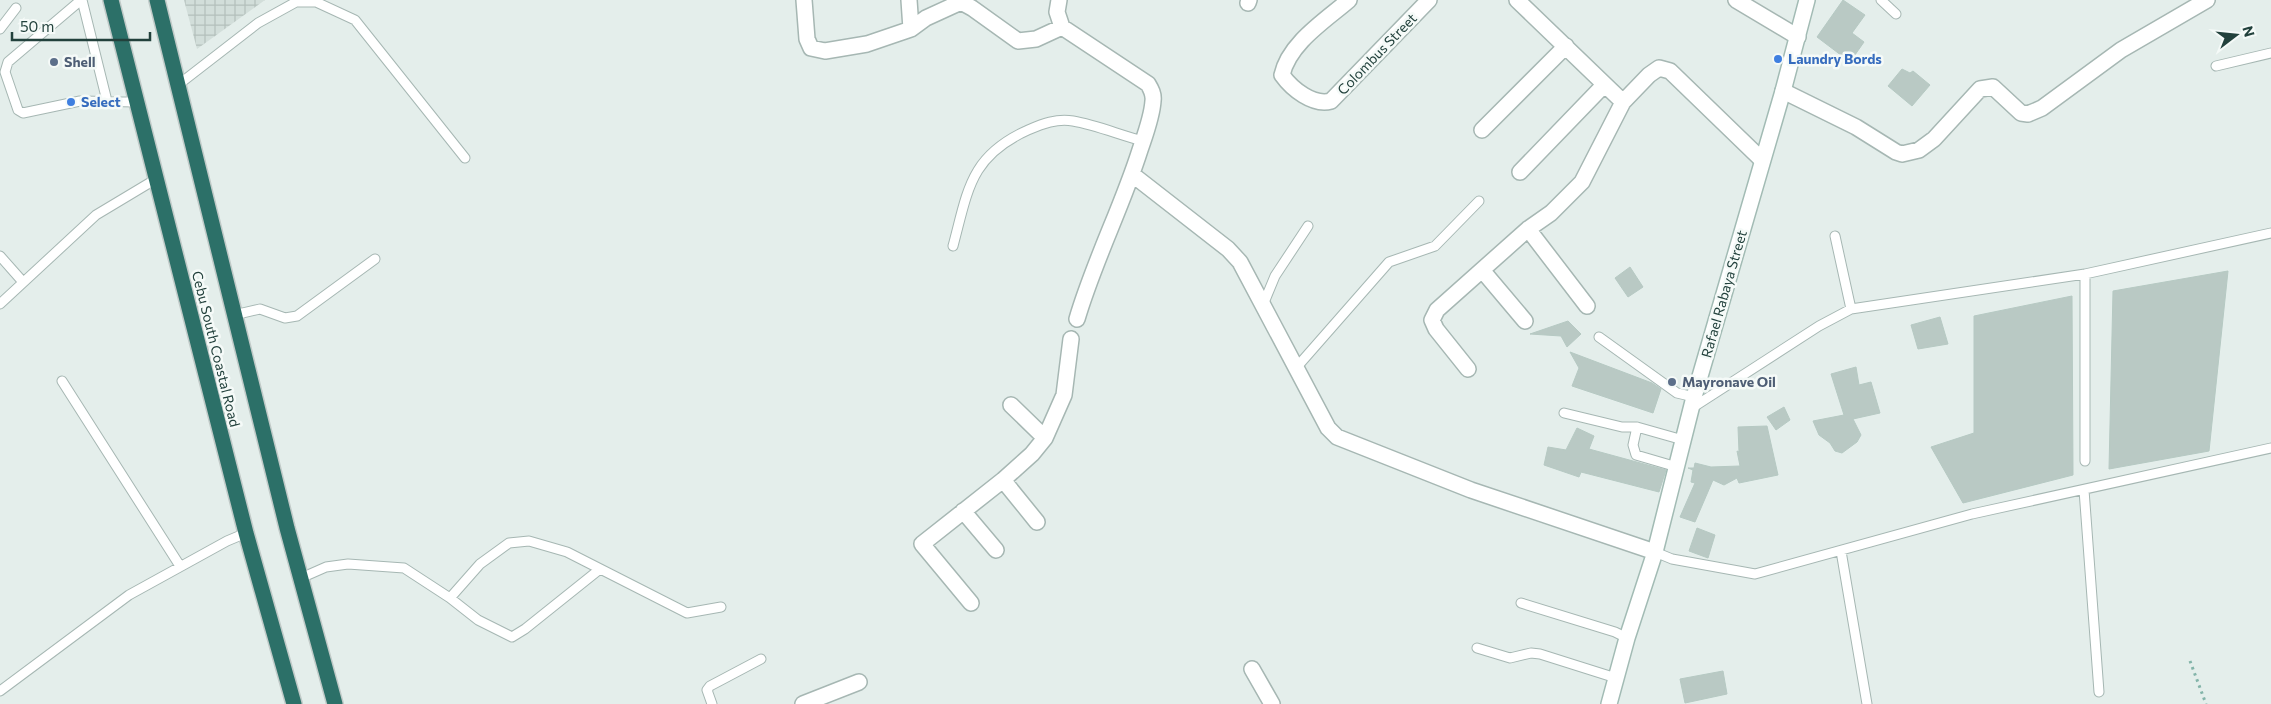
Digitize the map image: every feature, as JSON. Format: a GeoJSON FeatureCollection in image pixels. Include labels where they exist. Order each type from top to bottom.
{"type":"FeatureCollection","features":[{"type":"Feature","properties":{"kind":"highway","name":"Cebu South Coastal Road"},"geometry":{"type":"LineString","coordinates":[[111,0],[246,533],[294,704]]}},
{"type":"Feature","properties":{"kind":"highway","name":"Cebu South Coastal Road"},"geometry":{"type":"LineString","coordinates":[[157,0],[234,315],[301,578],[336,704]]}},
{"type":"Feature","properties":{"kind":"street"},"geometry":{"type":"LineString","coordinates":[[804,0],[807,39],[811,48],[824,51],[867,44],[911,29],[926,18],[961,1],[1018,41],[1036,39],[1062,27]]}},
{"type":"Feature","properties":{"kind":"street"},"geometry":{"type":"LineString","coordinates":[[909,0],[911,29]]}},
{"type":"Feature","properties":{"kind":"street"},"geometry":{"type":"LineString","coordinates":[[1059,0],[1058,12],[1062,27],[1148,84],[1152,90],[1153,101],[1132,175],[1085,291],[1076,319]]}},
{"type":"Feature","properties":{"kind":"street","name":"Colombus Street"},"geometry":{"type":"LineString","coordinates":[[1349,0],[1298,45],[1284,65],[1282,75],[1288,83],[1314,101],[1322,103],[1331,101],[1429,0]]}},
{"type":"Feature","properties":{"kind":"street"},"geometry":{"type":"LineString","coordinates":[[1517,0],[1623,102]]}},
{"type":"Feature","properties":{"kind":"street"},"geometry":{"type":"LineString","coordinates":[[1736,0],[1798,37]]}},
{"type":"Feature","properties":{"kind":"street","name":"Rafael Rabaya Street"},"geometry":{"type":"LineString","coordinates":[[1609,704],[1627,638],[1655,552],[1693,403],[1783,91],[1807,0]]}},
{"type":"Feature","properties":{"kind":"street"},"geometry":{"type":"LineString","coordinates":[[1783,91],[1856,127],[1896,152],[1908,154],[1918,150],[1934,139],[1980,88],[1993,87],[2021,113],[2032,113],[2121,50],[2208,0]]}},
{"type":"Feature","properties":{"kind":"street"},"geometry":{"type":"LineString","coordinates":[[1482,130],[1566,46]]}},
{"type":"Feature","properties":{"kind":"street"},"geometry":{"type":"LineString","coordinates":[[1468,369],[1436,329],[1432,320],[1437,310],[1528,229],[1551,213],[1582,182],[1623,102],[1649,75],[1659,68],[1670,71],[1762,160]]}},
{"type":"Feature","properties":{"kind":"street"},"geometry":{"type":"LineString","coordinates":[[1520,172],[1604,85]]}},
{"type":"Feature","properties":{"kind":"street"},"geometry":{"type":"LineString","coordinates":[[1132,175],[1228,249],[1240,262],[1328,428],[1337,438],[1471,490],[1655,552]]}},
{"type":"Feature","properties":{"kind":"street"},"geometry":{"type":"LineString","coordinates":[[1528,229],[1587,306]]}},
{"type":"Feature","properties":{"kind":"street"},"geometry":{"type":"LineString","coordinates":[[1482,270],[1525,321]]}},
{"type":"Feature","properties":{"kind":"street"},"geometry":{"type":"LineString","coordinates":[[971,603],[922,544],[1003,480],[1032,454],[1045,438],[1064,395],[1071,339]]}},
{"type":"Feature","properties":{"kind":"street"},"geometry":{"type":"LineString","coordinates":[[1011,405],[1045,438]]}},
{"type":"Feature","properties":{"kind":"street"},"geometry":{"type":"LineString","coordinates":[[1003,480],[1037,522]]}},
{"type":"Feature","properties":{"kind":"street"},"geometry":{"type":"LineString","coordinates":[[963,511],[996,550]]}},
{"type":"Feature","properties":{"kind":"street"},"geometry":{"type":"LineString","coordinates":[[1252,669],[1272,704]]}},
{"type":"Feature","properties":{"kind":"street"},"geometry":{"type":"LineString","coordinates":[[803,704],[859,682]]}},
{"type":"Feature","properties":{"kind":"lane"},"geometry":{"type":"LineString","coordinates":[[108,101],[81,0],[8,62],[5,72],[15,104],[18,110],[23,112],[80,101],[137,102]]}},
{"type":"Feature","properties":{"kind":"lane"},"geometry":{"type":"LineString","coordinates":[[1881,0],[1896,14]]}},
{"type":"Feature","properties":{"kind":"lane"},"geometry":{"type":"LineString","coordinates":[[178,85],[258,23],[296,2],[316,2],[356,20],[465,158]]}},
{"type":"Feature","properties":{"kind":"lane"},"geometry":{"type":"LineString","coordinates":[[0,30],[16,8]]}},
{"type":"Feature","properties":{"kind":"lane"},"geometry":{"type":"LineString","coordinates":[[2216,66],[2271,53]]}},
{"type":"Feature","properties":{"kind":"lane"},"geometry":{"type":"LineString","coordinates":[[953,246],[970,184],[985,159],[1011,138],[1047,122],[1072,121],[1143,141]]}},
{"type":"Feature","properties":{"kind":"lane"},"geometry":{"type":"LineString","coordinates":[[0,304],[96,215],[156,179]]}},
{"type":"Feature","properties":{"kind":"lane"},"geometry":{"type":"LineString","coordinates":[[1296,368],[1389,262],[1434,246],[1479,201]]}},
{"type":"Feature","properties":{"kind":"lane"},"geometry":{"type":"LineString","coordinates":[[1262,305],[1275,276],[1308,226]]}},
{"type":"Feature","properties":{"kind":"lane"},"geometry":{"type":"LineString","coordinates":[[1599,337],[1677,394],[1693,403],[1819,326],[1851,309],[2085,274],[2271,232]]}},
{"type":"Feature","properties":{"kind":"lane"},"geometry":{"type":"LineString","coordinates":[[1835,236],[1851,309]]}},
{"type":"Feature","properties":{"kind":"lane"},"geometry":{"type":"LineString","coordinates":[[0,256],[23,282]]}},
{"type":"Feature","properties":{"kind":"lane"},"geometry":{"type":"LineString","coordinates":[[234,315],[260,309],[285,318],[297,316],[375,259]]}},
{"type":"Feature","properties":{"kind":"lane"},"geometry":{"type":"LineString","coordinates":[[2085,274],[2085,461]]}},
{"type":"Feature","properties":{"kind":"lane"},"geometry":{"type":"LineString","coordinates":[[62,381],[180,566]]}},
{"type":"Feature","properties":{"kind":"lane"},"geometry":{"type":"LineString","coordinates":[[1564,413],[1622,427],[1637,427],[1683,440]]}},
{"type":"Feature","properties":{"kind":"lane"},"geometry":{"type":"LineString","coordinates":[[1637,427],[1632,445],[1636,455],[1677,466]]}},
{"type":"Feature","properties":{"kind":"lane"},"geometry":{"type":"LineString","coordinates":[[1655,552],[1672,559],[1756,574],[1972,514],[2271,448]]}},
{"type":"Feature","properties":{"kind":"lane"},"geometry":{"type":"LineString","coordinates":[[2084,490],[2099,692]]}},
{"type":"Feature","properties":{"kind":"lane"},"geometry":{"type":"LineString","coordinates":[[0,691],[129,595],[227,540],[246,533]]}},
{"type":"Feature","properties":{"kind":"lane"},"geometry":{"type":"LineString","coordinates":[[450,598],[480,564],[509,543],[529,541],[568,552],[687,613],[720,607]]}},
{"type":"Feature","properties":{"kind":"lane"},"geometry":{"type":"LineString","coordinates":[[1841,551],[1867,704]]}},
{"type":"Feature","properties":{"kind":"lane"},"geometry":{"type":"LineString","coordinates":[[301,578],[326,567],[348,564],[404,568],[450,598],[478,620],[512,636],[525,629],[600,569]]}},
{"type":"Feature","properties":{"kind":"lane"},"geometry":{"type":"LineString","coordinates":[[1521,603],[1615,632],[1627,638]]}},
{"type":"Feature","properties":{"kind":"lane"},"geometry":{"type":"LineString","coordinates":[[1476,648],[1510,658],[1531,653],[1540,654],[1616,678]]}},
{"type":"Feature","properties":{"kind":"lane"},"geometry":{"type":"LineString","coordinates":[[712,704],[707,690],[710,686],[761,659]]}},
{"type":"Feature","properties":{"kind":"path"},"geometry":{"type":"LineString","coordinates":[[2190,661],[2206,704]]}},
{"type":"Feature","properties":{"kind":"shaded area"},"geometry":{"type":"Polygon","coordinates":[[[184,0],[265,0],[197,49],[184,0]]]}},
{"type":"Feature","properties":{"kind":"building"},"geometry":{"type":"Polygon","coordinates":[[[1843,0],[1865,15],[1852,33],[1864,42],[1850,62],[1817,37],[1843,0]]]}},
{"type":"Feature","properties":{"kind":"building"},"geometry":{"type":"Polygon","coordinates":[[[1902,69],[1910,73],[1913,71],[1930,85],[1912,106],[1888,86],[1902,69]]]}},
{"type":"Feature","properties":{"kind":"building"},"geometry":{"type":"Polygon","coordinates":[[[1630,267],[1643,287],[1628,297],[1615,278],[1630,267]]]}},
{"type":"Feature","properties":{"kind":"building"},"geometry":{"type":"Polygon","coordinates":[[[2228,271],[2209,451],[2109,469],[2113,291],[2228,271]]]}},
{"type":"Feature","properties":{"kind":"building"},"geometry":{"type":"Polygon","coordinates":[[[2072,296],[2073,475],[1963,503],[1931,447],[1974,433],[1974,316],[2072,296]]]}},
{"type":"Feature","properties":{"kind":"building"},"geometry":{"type":"Polygon","coordinates":[[[1940,317],[1948,344],[1918,349],[1911,325],[1940,317]]]}},
{"type":"Feature","properties":{"kind":"building"},"geometry":{"type":"Polygon","coordinates":[[[1568,321],[1581,334],[1567,347],[1561,336],[1530,334],[1568,321]]]}},
{"type":"Feature","properties":{"kind":"building"},"geometry":{"type":"Polygon","coordinates":[[[1570,352],[1652,383],[1661,389],[1653,413],[1572,386],[1579,368],[1570,352]]]}},
{"type":"Feature","properties":{"kind":"building"},"geometry":{"type":"Polygon","coordinates":[[[1856,367],[1859,385],[1871,382],[1880,413],[1853,419],[1861,435],[1857,442],[1842,453],[1835,451],[1830,443],[1819,435],[1813,421],[1844,415],[1831,374],[1856,367]]]}},
{"type":"Feature","properties":{"kind":"building"},"geometry":{"type":"Polygon","coordinates":[[[1784,407],[1790,420],[1776,430],[1767,417],[1784,407]]]}},
{"type":"Feature","properties":{"kind":"building"},"geometry":{"type":"Polygon","coordinates":[[[1767,426],[1778,475],[1739,483],[1737,478],[1724,485],[1713,480],[1695,522],[1680,517],[1695,483],[1691,482],[1693,470],[1688,468],[1694,468],[1695,463],[1711,467],[1740,466],[1737,451],[1739,452],[1738,427],[1767,426]]]}},
{"type":"Feature","properties":{"kind":"building"},"geometry":{"type":"Polygon","coordinates":[[[1577,428],[1594,436],[1589,449],[1666,470],[1659,492],[1581,472],[1579,477],[1544,465],[1548,447],[1566,450],[1577,428]]]}},
{"type":"Feature","properties":{"kind":"building"},"geometry":{"type":"Polygon","coordinates":[[[1697,528],[1715,535],[1708,558],[1689,551],[1697,528]]]}},
{"type":"Feature","properties":{"kind":"building"},"geometry":{"type":"Polygon","coordinates":[[[1723,671],[1727,694],[1685,703],[1680,679],[1723,671]]]}},
{"type":"Feature","properties":{"kind":"place","name":"Laundry Bords"},"geometry":{"type":"Point","coordinates":[1778,59]}},
{"type":"Feature","properties":{"kind":"place","name":"Shell"},"geometry":{"type":"Point","coordinates":[54,62]}},
{"type":"Feature","properties":{"kind":"place","name":"Select"},"geometry":{"type":"Point","coordinates":[71,102]}},
{"type":"Feature","properties":{"kind":"place","name":"Mayronave Oil"},"geometry":{"type":"Point","coordinates":[1672,382]}}]}
